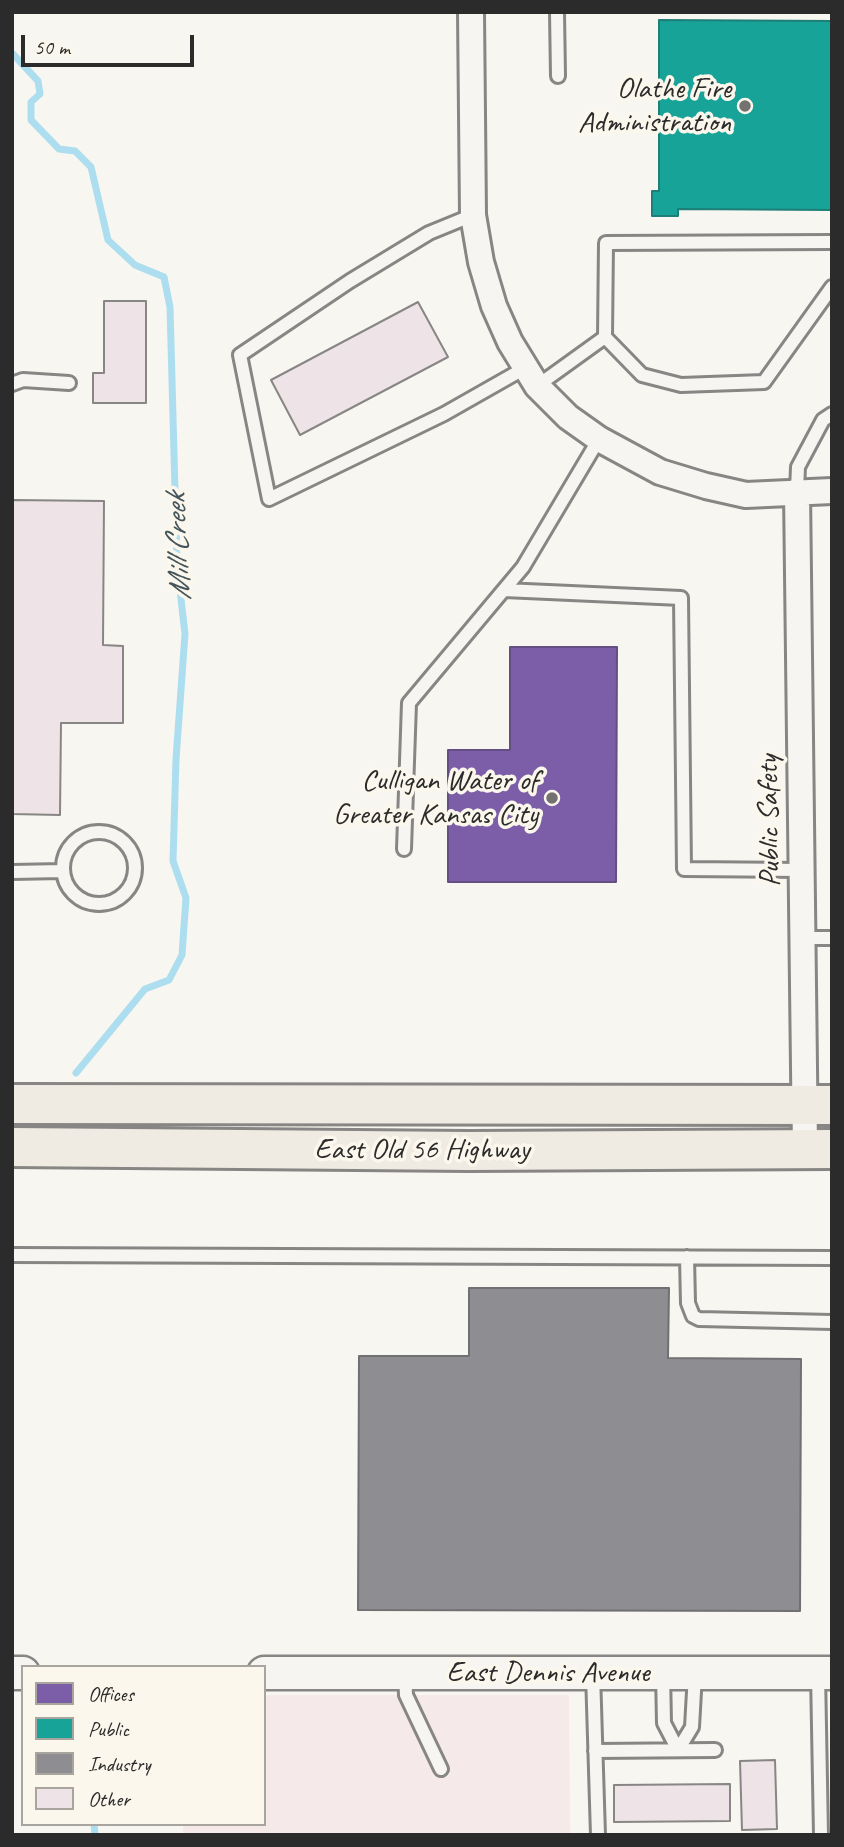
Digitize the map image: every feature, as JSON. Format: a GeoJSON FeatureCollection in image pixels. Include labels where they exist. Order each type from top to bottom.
{"type":"FeatureCollection","features":[{"type":"Feature","properties":{"kind":"main road","name":"East Old 56 Highway"},"geometry":{"type":"LineString","coordinates":[[12,1104],[818,1105]]}},
{"type":"Feature","properties":{"kind":"main road","name":"East Old 56 Highway"},"geometry":{"type":"LineString","coordinates":[[12,1147],[468,1151],[818,1149]]}},
{"type":"Feature","properties":{"kind":"street"},"geometry":{"type":"LineString","coordinates":[[471,12],[473,215],[481,262],[494,306],[510,342],[531,377],[568,417],[599,439],[660,471],[746,495],[832,491]]}},
{"type":"Feature","properties":{"kind":"street","name":"Public Safety"},"geometry":{"type":"LineString","coordinates":[[797,491],[804,938],[818,1105],[818,1149]]}},
{"type":"Feature","properties":{"kind":"street","name":"East Dennis Avenue"},"geometry":{"type":"LineString","coordinates":[[266,1673],[825,1673]]}},
{"type":"Feature","properties":{"kind":"lane"},"geometry":{"type":"LineString","coordinates":[[557,12],[558,76]]}},
{"type":"Feature","properties":{"kind":"lane"},"geometry":{"type":"LineString","coordinates":[[473,215],[429,233],[240,355],[269,499],[444,414],[531,377],[605,337]]}},
{"type":"Feature","properties":{"kind":"lane"},"geometry":{"type":"LineString","coordinates":[[832,242],[606,243],[605,337],[642,374],[681,385],[764,382],[832,287]]}},
{"type":"Feature","properties":{"kind":"lane"},"geometry":{"type":"LineString","coordinates":[[12,384],[23,380],[69,383]]}},
{"type":"Feature","properties":{"kind":"lane"},"geometry":{"type":"LineString","coordinates":[[797,491],[798,467],[823,420],[832,414]]}},
{"type":"Feature","properties":{"kind":"lane"},"geometry":{"type":"LineString","coordinates":[[404,849],[410,703],[523,567],[599,439]]}},
{"type":"Feature","properties":{"kind":"lane"},"geometry":{"type":"LineString","coordinates":[[504,590],[681,598],[684,869],[802,870]]}},
{"type":"Feature","properties":{"kind":"lane"},"geometry":{"type":"LineString","coordinates":[[102,832],[122,841],[130,850],[135,872],[126,892],[105,904],[92,904],[71,891],[62,871],[64,856],[79,837],[102,832]]}},
{"type":"Feature","properties":{"kind":"lane"},"geometry":{"type":"LineString","coordinates":[[12,872],[62,871]]}},
{"type":"Feature","properties":{"kind":"lane"},"geometry":{"type":"LineString","coordinates":[[804,938],[832,938]]}},
{"type":"Feature","properties":{"kind":"lane"},"geometry":{"type":"LineString","coordinates":[[12,1255],[832,1258]]}},
{"type":"Feature","properties":{"kind":"lane"},"geometry":{"type":"LineString","coordinates":[[687,1258],[688,1303],[693,1316],[699,1319],[832,1322]]}},
{"type":"Feature","properties":{"kind":"lane"},"geometry":{"type":"LineString","coordinates":[[405,1673],[406,1695],[441,1769]]}},
{"type":"Feature","properties":{"kind":"lane"},"geometry":{"type":"LineString","coordinates":[[593,1673],[598,1835]]}},
{"type":"Feature","properties":{"kind":"lane"},"geometry":{"type":"LineString","coordinates":[[663,1673],[664,1723],[678,1750]]}},
{"type":"Feature","properties":{"kind":"lane"},"geometry":{"type":"LineString","coordinates":[[678,1750],[692,1727],[695,1673]]}},
{"type":"Feature","properties":{"kind":"lane"},"geometry":{"type":"LineString","coordinates":[[821,1835],[825,1673]]}},
{"type":"Feature","properties":{"kind":"lane"},"geometry":{"type":"LineString","coordinates":[[595,1751],[715,1750]]}},
{"type":"Feature","properties":{"kind":"shaded area"},"geometry":{"type":"Polygon","coordinates":[[[266,1695],[569,1695],[570,1835],[183,1835],[183,1826],[266,1826],[266,1695]]]}},
{"type":"Feature","properties":{"kind":"building: Offices"},"geometry":{"type":"Polygon","coordinates":[[[510,647],[617,647],[616,882],[448,882],[448,750],[510,750],[510,647]]]}},
{"type":"Feature","properties":{"kind":"building: Public","name":"Olathe Fire Administration"},"geometry":{"type":"Polygon","coordinates":[[[659,20],[832,21],[832,210],[678,209],[678,216],[652,216],[652,191],[659,191],[659,20]]]}},
{"type":"Feature","properties":{"kind":"building: Industry"},"geometry":{"type":"Polygon","coordinates":[[[469,1288],[669,1288],[668,1358],[801,1359],[800,1611],[358,1610],[359,1356],[469,1356],[469,1288]]]}},
{"type":"Feature","properties":{"kind":"building: Other"},"geometry":{"type":"Polygon","coordinates":[[[104,301],[146,301],[146,403],[93,403],[93,373],[104,373],[104,301]]]}},
{"type":"Feature","properties":{"kind":"building: Other"},"geometry":{"type":"Polygon","coordinates":[[[418,302],[448,357],[300,435],[271,380],[418,302]]]}},
{"type":"Feature","properties":{"kind":"building: Other"},"geometry":{"type":"Polygon","coordinates":[[[12,500],[104,501],[103,645],[123,646],[123,723],[61,723],[60,815],[12,814],[12,500]]]}},
{"type":"Feature","properties":{"kind":"building: Other"},"geometry":{"type":"Polygon","coordinates":[[[775,1760],[777,1829],[742,1830],[740,1761],[775,1760]]]}},
{"type":"Feature","properties":{"kind":"building: Other"},"geometry":{"type":"Polygon","coordinates":[[[730,1784],[730,1821],[614,1822],[614,1785],[730,1784]]]}},
{"type":"Feature","properties":{"kind":"waterway","name":"Mill Creek"},"geometry":{"type":"LineString","coordinates":[[12,53],[38,81],[40,94],[31,102],[31,120],[59,149],[75,151],[91,167],[108,240],[135,265],[164,277],[170,307],[177,564],[185,634],[176,759],[173,861],[186,898],[182,955],[169,980],[145,989],[76,1073]]}},
{"type":"Feature","properties":{"kind":"waterway","name":"Mill Creek"},"geometry":{"type":"LineString","coordinates":[[94,1826],[95,1835]]}},
{"type":"Feature","properties":{"kind":"place","name":"Olathe Fire Administration"},"geometry":{"type":"Point","coordinates":[745,106]}},
{"type":"Feature","properties":{"kind":"place","name":"Culligan Water of Greater Kansas City"},"geometry":{"type":"Point","coordinates":[552,798]}}]}
